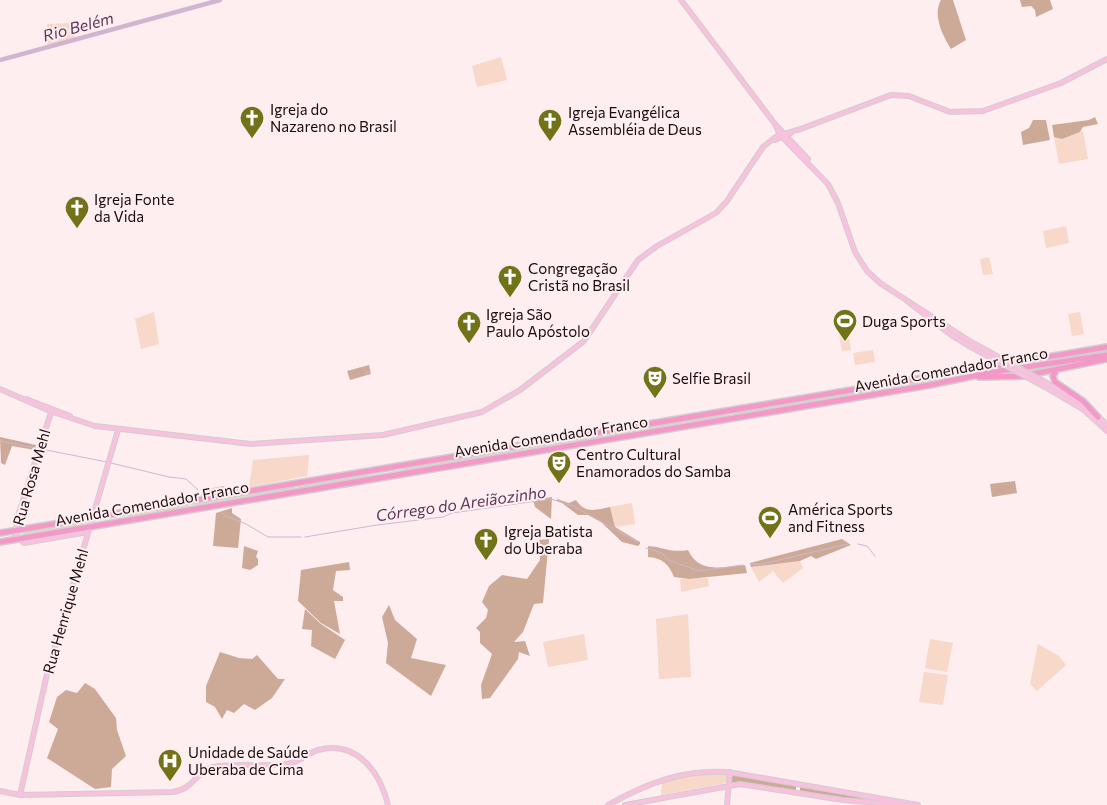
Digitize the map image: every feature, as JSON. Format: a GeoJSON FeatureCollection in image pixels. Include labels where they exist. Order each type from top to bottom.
{"type":"FeatureCollection","features":[{"type":"Feature","properties":{"kind":"highway","name":"Avenida Comendador Franco"},"geometry":{"type":"LineString","coordinates":[[0,533],[204,499],[209,493],[217,491],[223,490],[232,494],[294,484],[892,383],[972,366],[1004,362],[1013,363],[1107,347]]}},
{"type":"Feature","properties":{"kind":"highway"},"geometry":{"type":"LineString","coordinates":[[992,353],[1013,363]]}},
{"type":"Feature","properties":{"kind":"highway","name":"Avenida Comendador Franco"},"geometry":{"type":"LineString","coordinates":[[0,542],[17,538],[89,529],[126,520],[405,472],[1107,355]]}},
{"type":"Feature","properties":{"kind":"highway"},"geometry":{"type":"LineString","coordinates":[[968,377],[1020,377],[1107,359]]}},
{"type":"Feature","properties":{"kind":"highway"},"geometry":{"type":"LineString","coordinates":[[1057,369],[1053,376],[1055,382],[1083,401],[1098,417]]}},
{"type":"Feature","properties":{"kind":"highway"},"geometry":{"type":"LineString","coordinates":[[730,410],[734,414],[731,418]]}},
{"type":"Feature","properties":{"kind":"highway"},"geometry":{"type":"LineString","coordinates":[[610,438],[609,433],[612,430]]}},
{"type":"Feature","properties":{"kind":"highway"},"geometry":{"type":"LineString","coordinates":[[405,465],[402,469],[405,472]]}},
{"type":"Feature","properties":{"kind":"highway"},"geometry":{"type":"LineString","coordinates":[[394,467],[396,470],[394,474]]}},
{"type":"Feature","properties":{"kind":"highway"},"geometry":{"type":"LineString","coordinates":[[294,484],[298,487],[294,491]]}},
{"type":"Feature","properties":{"kind":"highway"},"geometry":{"type":"LineString","coordinates":[[190,501],[193,504],[191,509]]}},
{"type":"Feature","properties":{"kind":"highway"},"geometry":{"type":"LineString","coordinates":[[126,512],[124,515],[126,520]]}},
{"type":"Feature","properties":{"kind":"main road"},"geometry":{"type":"LineString","coordinates":[[681,0],[783,135],[826,181],[834,195],[860,263],[873,277],[951,335],[1046,385],[1098,417],[1107,426]]}},
{"type":"Feature","properties":{"kind":"main road"},"geometry":{"type":"LineString","coordinates":[[0,389],[84,423],[118,430],[251,444],[384,435],[482,412],[514,394],[584,341],[638,260],[657,246],[716,213],[732,194],[756,156],[768,143],[783,135],[893,94],[912,97],[946,112],[983,111],[1064,82],[1107,59]]}},
{"type":"Feature","properties":{"kind":"main road"},"geometry":{"type":"LineString","coordinates":[[1046,385],[1084,410],[1107,432]]}},
{"type":"Feature","properties":{"kind":"main road","name":"Rua Rosa Mehl"},"geometry":{"type":"LineString","coordinates":[[24,543],[17,538],[15,531],[51,410]]}},
{"type":"Feature","properties":{"kind":"main road","name":"Rua Henrique Mehl"},"geometry":{"type":"LineString","coordinates":[[20,795],[47,674],[118,430]]}},
{"type":"Feature","properties":{"kind":"main road","name":"Avenida Comendador Franco"},"geometry":{"type":"LineString","coordinates":[[24,543],[89,529]]}},
{"type":"Feature","properties":{"kind":"main road"},"geometry":{"type":"LineString","coordinates":[[0,791],[20,795],[175,792],[186,788],[204,770],[213,766],[289,764],[314,751],[327,748],[354,752],[364,761],[379,777],[388,805]]}},
{"type":"Feature","properties":{"kind":"main road"},"geometry":{"type":"LineString","coordinates":[[608,805],[644,786],[700,771],[730,772],[918,805]]}},
{"type":"Feature","properties":{"kind":"main road"},"geometry":{"type":"LineString","coordinates":[[727,805],[730,772]]}},
{"type":"Feature","properties":{"kind":"main road"},"geometry":{"type":"LineString","coordinates":[[625,805],[743,784],[849,801],[908,805]]}},
{"type":"Feature","properties":{"kind":"shaded area"},"geometry":{"type":"Polygon","coordinates":[[[941,0],[953,0],[966,40],[951,49],[938,19],[941,0]]]}},
{"type":"Feature","properties":{"kind":"shaded area"},"geometry":{"type":"Polygon","coordinates":[[[1020,0],[1050,0],[1053,9],[1036,17],[1035,10],[1031,6],[1022,7],[1020,0]]]}},
{"type":"Feature","properties":{"kind":"shaded area"},"geometry":{"type":"Polygon","coordinates":[[[71,23],[75,38],[47,45],[47,24],[71,23]]]}},
{"type":"Feature","properties":{"kind":"shaded area"},"geometry":{"type":"Polygon","coordinates":[[[501,57],[507,80],[477,87],[472,66],[501,57]]]}},
{"type":"Feature","properties":{"kind":"shaded area"},"geometry":{"type":"Polygon","coordinates":[[[1095,117],[1098,124],[1083,127],[1080,132],[1062,139],[1054,137],[1052,125],[1089,120],[1095,117]]]}},
{"type":"Feature","properties":{"kind":"shaded area"},"geometry":{"type":"Polygon","coordinates":[[[1033,120],[1046,120],[1050,140],[1023,145],[1021,132],[1029,128],[1033,120]]]}},
{"type":"Feature","properties":{"kind":"shaded area"},"geometry":{"type":"Polygon","coordinates":[[[1083,131],[1088,159],[1059,164],[1054,137],[1062,139],[1083,131]]]}},
{"type":"Feature","properties":{"kind":"shaded area"},"geometry":{"type":"Polygon","coordinates":[[[1066,226],[1069,243],[1046,248],[1043,231],[1066,226]]]}},
{"type":"Feature","properties":{"kind":"shaded area"},"geometry":{"type":"Polygon","coordinates":[[[989,257],[993,274],[983,275],[980,259],[989,257]]]}},
{"type":"Feature","properties":{"kind":"shaded area"},"geometry":{"type":"Polygon","coordinates":[[[154,312],[159,344],[141,349],[135,319],[154,312]]]}},
{"type":"Feature","properties":{"kind":"shaded area"},"geometry":{"type":"Polygon","coordinates":[[[1080,312],[1084,334],[1072,336],[1068,314],[1080,312]]]}},
{"type":"Feature","properties":{"kind":"shaded area","name":"Duga Sports"},"geometry":{"type":"Polygon","coordinates":[[[848,332],[851,350],[842,351],[839,334],[848,332]]]}},
{"type":"Feature","properties":{"kind":"shaded area"},"geometry":{"type":"Polygon","coordinates":[[[1107,349],[1107,353],[1025,365],[1025,363],[1107,349]]]}},
{"type":"Feature","properties":{"kind":"shaded area"},"geometry":{"type":"Polygon","coordinates":[[[873,350],[875,362],[855,365],[853,353],[873,350]]]}},
{"type":"Feature","properties":{"kind":"shaded area"},"geometry":{"type":"Polygon","coordinates":[[[369,365],[371,374],[350,380],[347,371],[369,365]]]}},
{"type":"Feature","properties":{"kind":"shaded area"},"geometry":{"type":"Polygon","coordinates":[[[1000,367],[1002,369],[736,416],[736,411],[1000,367]]]}},
{"type":"Feature","properties":{"kind":"shaded area"},"geometry":{"type":"Polygon","coordinates":[[[726,413],[725,416],[610,435],[611,433],[726,413]]]}},
{"type":"Feature","properties":{"kind":"shaded area"},"geometry":{"type":"Polygon","coordinates":[[[604,434],[604,438],[528,450],[527,446],[604,434]]]}},
{"type":"Feature","properties":{"kind":"shaded area"},"geometry":{"type":"Polygon","coordinates":[[[0,437],[36,445],[35,450],[12,446],[5,465],[1,463],[0,437]]]}},
{"type":"Feature","properties":{"kind":"shaded area"},"geometry":{"type":"Polygon","coordinates":[[[521,447],[522,452],[405,471],[403,469],[405,467],[521,447]]]}},
{"type":"Feature","properties":{"kind":"shaded area"},"geometry":{"type":"Polygon","coordinates":[[[309,455],[307,476],[249,487],[253,460],[309,455]]]}},
{"type":"Feature","properties":{"kind":"shaded area"},"geometry":{"type":"Polygon","coordinates":[[[367,472],[368,477],[299,489],[299,484],[367,472]]]}},
{"type":"Feature","properties":{"kind":"shaded area"},"geometry":{"type":"Polygon","coordinates":[[[1015,481],[1017,493],[992,497],[990,484],[1015,481]]]}},
{"type":"Feature","properties":{"kind":"shaded area"},"geometry":{"type":"Polygon","coordinates":[[[293,485],[293,489],[194,506],[195,502],[293,485]]]}},
{"type":"Feature","properties":{"kind":"shaded area"},"geometry":{"type":"Polygon","coordinates":[[[552,497],[551,519],[535,507],[533,500],[552,497]]]}},
{"type":"Feature","properties":{"kind":"shaded area"},"geometry":{"type":"Polygon","coordinates":[[[557,499],[569,503],[576,500],[583,507],[591,510],[610,507],[615,527],[640,542],[640,544],[638,546],[622,542],[601,522],[588,515],[578,515],[557,501],[557,499]]]}},
{"type":"Feature","properties":{"kind":"shaded area"},"geometry":{"type":"Polygon","coordinates":[[[632,503],[635,524],[615,527],[610,507],[632,503]]]}},
{"type":"Feature","properties":{"kind":"shaded area"},"geometry":{"type":"Polygon","coordinates":[[[187,504],[188,507],[127,517],[126,515],[187,504]]]}},
{"type":"Feature","properties":{"kind":"shaded area"},"geometry":{"type":"Polygon","coordinates":[[[232,508],[232,513],[241,519],[238,548],[213,546],[216,513],[232,508]]]}},
{"type":"Feature","properties":{"kind":"shaded area"},"geometry":{"type":"Polygon","coordinates":[[[83,521],[82,525],[23,536],[23,531],[83,521]]]}},
{"type":"Feature","properties":{"kind":"shaded area"},"geometry":{"type":"Polygon","coordinates":[[[549,539],[543,603],[534,604],[523,632],[514,642],[525,641],[530,656],[519,652],[518,659],[490,698],[482,699],[481,685],[492,654],[480,643],[480,632],[476,628],[486,618],[488,610],[482,602],[489,586],[502,575],[527,579],[540,560],[539,540],[549,539]]]}},
{"type":"Feature","properties":{"kind":"shaded area"},"geometry":{"type":"Polygon","coordinates":[[[842,539],[851,545],[816,559],[811,556],[800,561],[751,567],[750,563],[842,539]]]}},
{"type":"Feature","properties":{"kind":"shaded area"},"geometry":{"type":"Polygon","coordinates":[[[244,546],[258,551],[256,557],[258,565],[250,570],[242,568],[244,546]]]}},
{"type":"Feature","properties":{"kind":"shaded area"},"geometry":{"type":"Polygon","coordinates":[[[648,546],[681,551],[688,550],[698,563],[705,566],[745,565],[747,573],[689,579],[674,577],[664,562],[648,557],[648,546]]]}},
{"type":"Feature","properties":{"kind":"shaded area"},"geometry":{"type":"Polygon","coordinates":[[[800,561],[803,568],[783,583],[773,571],[759,582],[751,567],[800,561]]]}},
{"type":"Feature","properties":{"kind":"shaded area"},"geometry":{"type":"Polygon","coordinates":[[[349,562],[350,570],[336,571],[333,590],[343,597],[343,601],[334,601],[340,634],[321,623],[298,601],[301,570],[349,562]]]}},
{"type":"Feature","properties":{"kind":"shaded area"},"geometry":{"type":"Polygon","coordinates":[[[708,578],[709,586],[681,592],[680,579],[708,578]]]}},
{"type":"Feature","properties":{"kind":"shaded area"},"geometry":{"type":"Polygon","coordinates":[[[389,605],[395,620],[417,639],[411,658],[446,665],[431,696],[386,663],[388,643],[382,617],[389,605]]]}},
{"type":"Feature","properties":{"kind":"shaded area"},"geometry":{"type":"Polygon","coordinates":[[[305,609],[321,624],[345,640],[335,659],[311,646],[312,630],[302,629],[305,609]]]}},
{"type":"Feature","properties":{"kind":"shaded area"},"geometry":{"type":"Polygon","coordinates":[[[688,614],[691,677],[659,679],[656,619],[688,614]]]}},
{"type":"Feature","properties":{"kind":"shaded area"},"geometry":{"type":"Polygon","coordinates":[[[584,634],[588,660],[548,667],[543,642],[584,634]]]}},
{"type":"Feature","properties":{"kind":"shaded area"},"geometry":{"type":"Polygon","coordinates":[[[930,639],[953,643],[947,672],[925,668],[930,639]]]}},
{"type":"Feature","properties":{"kind":"shaded area"},"geometry":{"type":"Polygon","coordinates":[[[1038,644],[1059,656],[1066,665],[1037,691],[1030,684],[1038,644]]]}},
{"type":"Feature","properties":{"kind":"shaded area"},"geometry":{"type":"Polygon","coordinates":[[[220,652],[239,658],[252,659],[257,655],[278,679],[285,679],[272,698],[255,710],[244,704],[234,713],[227,710],[222,719],[215,707],[206,702],[206,686],[220,652]]]}},
{"type":"Feature","properties":{"kind":"shaded area"},"geometry":{"type":"Polygon","coordinates":[[[924,672],[948,675],[943,705],[919,702],[924,672]]]}},
{"type":"Feature","properties":{"kind":"shaded area"},"geometry":{"type":"Polygon","coordinates":[[[85,683],[95,689],[116,718],[117,730],[126,756],[112,769],[111,787],[95,789],[47,758],[58,729],[49,722],[57,697],[66,690],[77,693],[85,683]]]}},
{"type":"Feature","properties":{"kind":"shaded area"},"geometry":{"type":"Polygon","coordinates":[[[695,773],[728,773],[727,783],[661,795],[662,782],[695,773]]]}},
{"type":"Feature","properties":{"kind":"shaded area"},"geometry":{"type":"Polygon","coordinates":[[[732,775],[796,786],[796,791],[731,783],[732,775]]]}},
{"type":"Feature","properties":{"kind":"shaded area"},"geometry":{"type":"Polygon","coordinates":[[[800,786],[865,798],[864,801],[800,792],[800,786]]]}},
{"type":"Feature","properties":{"kind":"waterway","name":"Rio Belém"},"geometry":{"type":"LineString","coordinates":[[0,60],[220,0]]}},
{"type":"Feature","properties":{"kind":"waterway"},"geometry":{"type":"LineString","coordinates":[[365,374],[370,372]]}},
{"type":"Feature","properties":{"kind":"waterway","name":"Córrego do Areiãozinho"},"geometry":{"type":"LineString","coordinates":[[0,441],[35,448]]}},
{"type":"Feature","properties":{"kind":"waterway","name":"Córrego do Areiãozinho"},"geometry":{"type":"LineString","coordinates":[[41,449],[107,462]]}},
{"type":"Feature","properties":{"kind":"waterway","name":"Córrego do Areiãozinho"},"geometry":{"type":"LineString","coordinates":[[111,463],[169,477],[186,479],[198,490]]}},
{"type":"Feature","properties":{"kind":"waterway","name":"Córrego do Areiãozinho"},"geometry":{"type":"LineString","coordinates":[[305,537],[551,499],[573,506],[614,529]]}},
{"type":"Feature","properties":{"kind":"waterway","name":"Córrego do Areiãozinho"},"geometry":{"type":"LineString","coordinates":[[222,514],[246,524],[268,537],[301,537]]}},
{"type":"Feature","properties":{"kind":"waterway","name":"Córrego do Areiãozinho"},"geometry":{"type":"LineString","coordinates":[[618,531],[638,542]]}},
{"type":"Feature","properties":{"kind":"waterway","name":"Córrego do Areiãozinho"},"geometry":{"type":"LineString","coordinates":[[750,564],[762,564],[848,544]]}},
{"type":"Feature","properties":{"kind":"waterway","name":"Córrego do Areiãozinho"},"geometry":{"type":"LineString","coordinates":[[858,544],[867,546],[875,556]]}},
{"type":"Feature","properties":{"kind":"waterway","name":"Córrego do Areiãozinho"},"geometry":{"type":"LineString","coordinates":[[646,548],[662,553],[668,560],[699,571],[743,565]]}},
{"type":"Feature","properties":{"kind":"place","name":"Igreja do Nazareno no Brasil"},"geometry":{"type":"Point","coordinates":[252,139]}},
{"type":"Feature","properties":{"kind":"place","name":"Igreja Evangélica Assembléia de Deus"},"geometry":{"type":"Point","coordinates":[550,142]}},
{"type":"Feature","properties":{"kind":"place","name":"Igreja Fonte da Vida"},"geometry":{"type":"Point","coordinates":[77,229]}},
{"type":"Feature","properties":{"kind":"place","name":"Congregação Cristã no Brasil"},"geometry":{"type":"Point","coordinates":[510,298]}},
{"type":"Feature","properties":{"kind":"place","name":"Duga Sports"},"geometry":{"type":"Point","coordinates":[845,342]}},
{"type":"Feature","properties":{"kind":"place","name":"Igreja São Paulo Apóstolo"},"geometry":{"type":"Point","coordinates":[469,344]}},
{"type":"Feature","properties":{"kind":"place","name":"Selfie Brasil"},"geometry":{"type":"Point","coordinates":[655,399]}},
{"type":"Feature","properties":{"kind":"place","name":"Centro Cultural Enamorados do Samba"},"geometry":{"type":"Point","coordinates":[559,484]}},
{"type":"Feature","properties":{"kind":"place","name":"América Sports and Fitness"},"geometry":{"type":"Point","coordinates":[770,539]}},
{"type":"Feature","properties":{"kind":"place","name":"Igreja Batista do Uberaba"},"geometry":{"type":"Point","coordinates":[486,561]}},
{"type":"Feature","properties":{"kind":"place","name":"Unidade de Saúde Uberaba de Cima"},"geometry":{"type":"Point","coordinates":[170,782]}}]}
